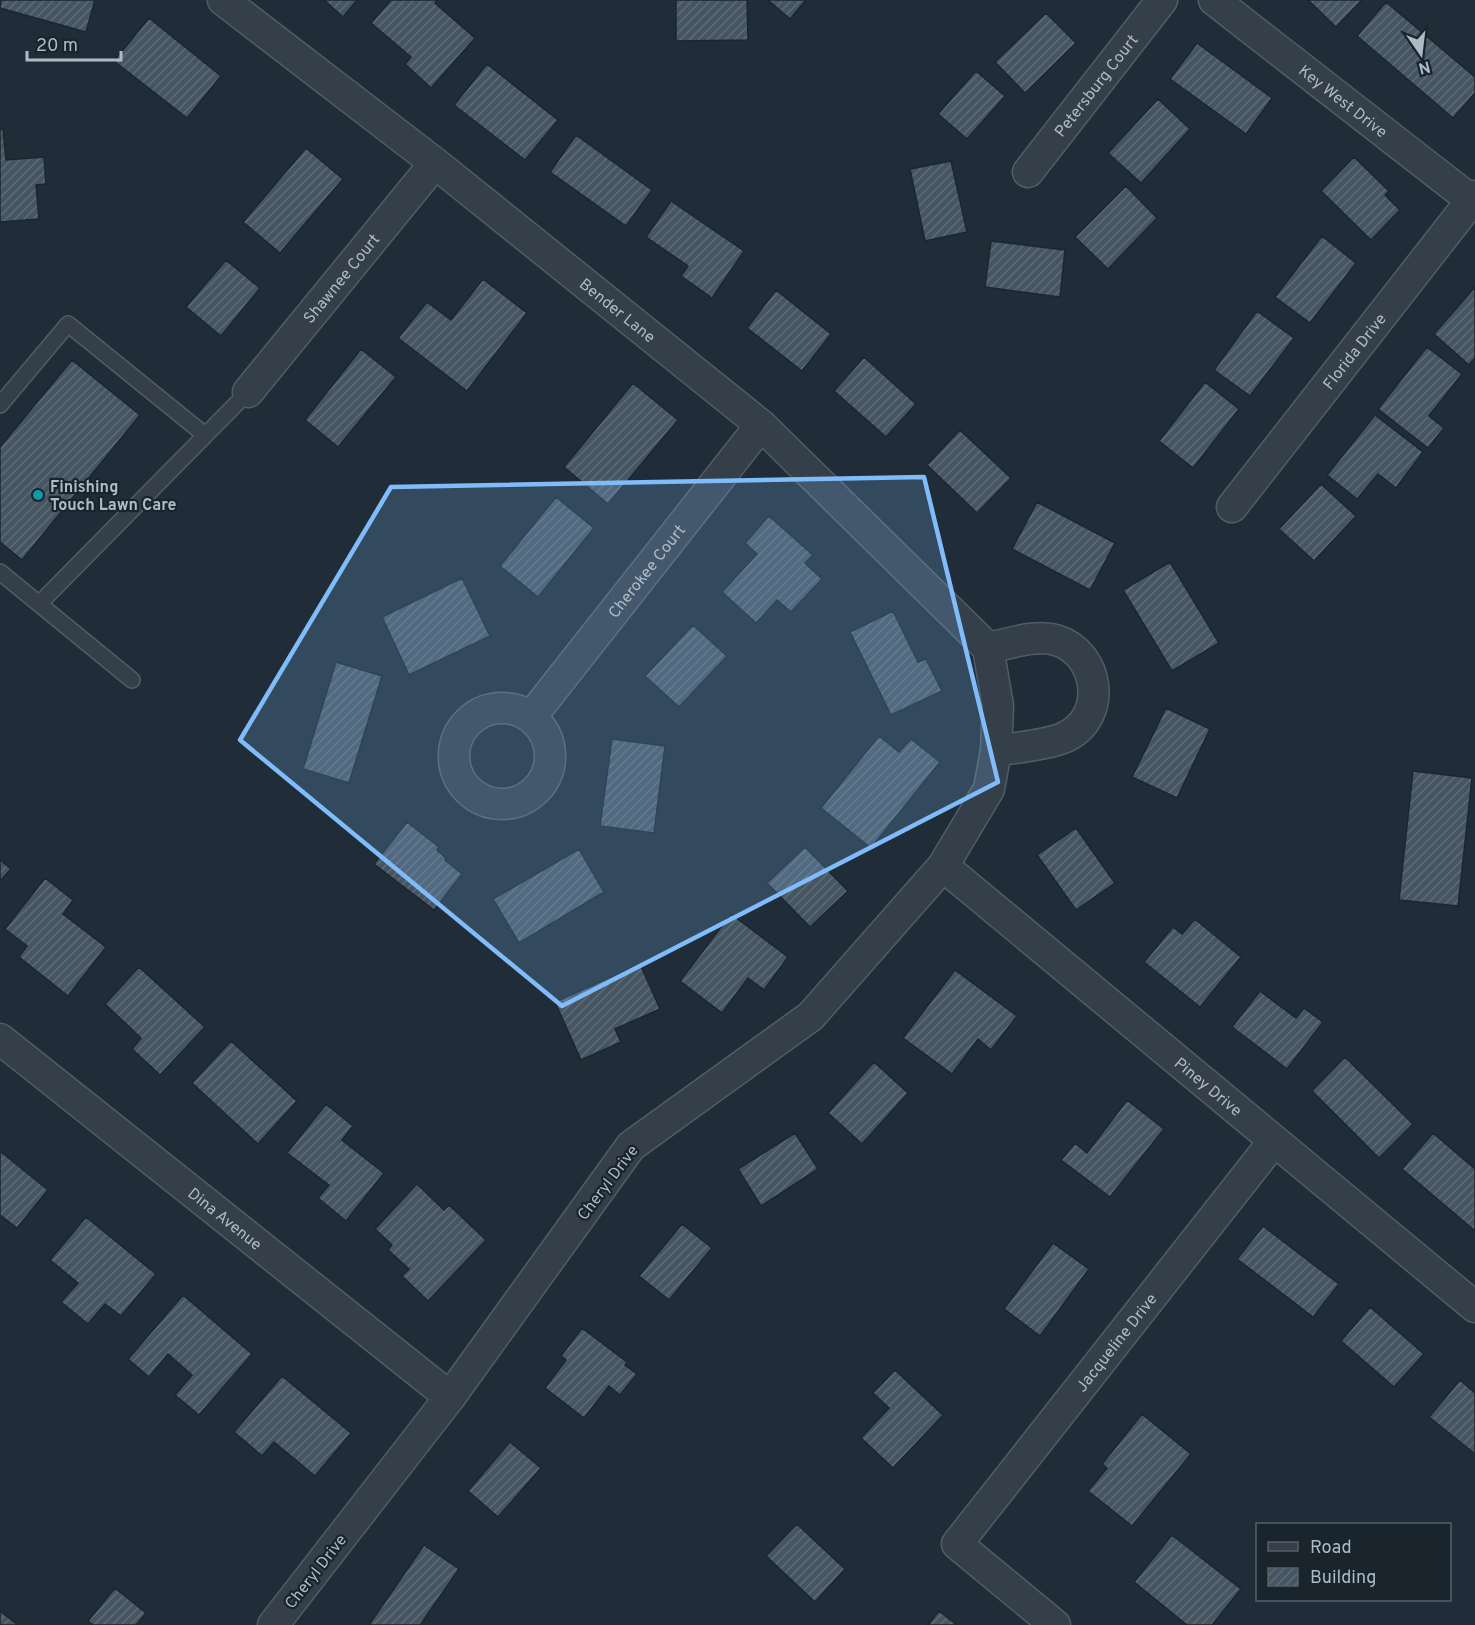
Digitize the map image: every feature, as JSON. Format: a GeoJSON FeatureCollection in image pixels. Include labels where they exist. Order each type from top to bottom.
{"type":"FeatureCollection","features":[{"type":"Feature","properties":{"kind":"street","name":"Bender Lane"},"geometry":{"type":"LineString","coordinates":[[223,0],[435,163],[761,425],[988,648]]}},
{"type":"Feature","properties":{"kind":"street","name":"Petersburg Court"},"geometry":{"type":"LineString","coordinates":[[1028,172],[1162,0]]}},
{"type":"Feature","properties":{"kind":"street","name":"Key West Drive"},"geometry":{"type":"LineString","coordinates":[[1214,0],[1473,198]]}},
{"type":"Feature","properties":{"kind":"street","name":"Shawnee Court"},"geometry":{"type":"LineString","coordinates":[[248,393],[435,163]]}},
{"type":"Feature","properties":{"kind":"street","name":"Florida Drive"},"geometry":{"type":"LineString","coordinates":[[1232,507],[1473,198]]}},
{"type":"Feature","properties":{"kind":"street","name":"Cherokee Court"},"geometry":{"type":"LineString","coordinates":[[531,717],[761,425]]}},
{"type":"Feature","properties":{"kind":"street"},"geometry":{"type":"LineString","coordinates":[[1054,639],[1073,647],[1089,666],[1095,686],[1091,710],[1080,726],[1064,738],[996,751],[998,706],[988,648],[1027,640],[1054,639]]}},
{"type":"Feature","properties":{"kind":"street","name":"Cheryl Drive"},"geometry":{"type":"LineString","coordinates":[[273,1625],[450,1397],[631,1146],[811,1016],[943,866],[989,789],[996,751]]}},
{"type":"Feature","properties":{"kind":"street","name":"Piney Drive"},"geometry":{"type":"LineString","coordinates":[[943,866],[1475,1307]]}},
{"type":"Feature","properties":{"kind":"street","name":"Dina Avenue"},"geometry":{"type":"LineString","coordinates":[[0,1039],[450,1397]]}},
{"type":"Feature","properties":{"kind":"street","name":"Jacqueline Drive"},"geometry":{"type":"LineString","coordinates":[[1055,1625],[957,1544],[1274,1141]]}},
{"type":"Feature","properties":{"kind":"lane"},"geometry":{"type":"LineString","coordinates":[[0,405],[68,324],[205,435]]}},
{"type":"Feature","properties":{"kind":"lane"},"geometry":{"type":"LineString","coordinates":[[40,603],[248,393]]}},
{"type":"Feature","properties":{"kind":"lane"},"geometry":{"type":"LineString","coordinates":[[0,572],[132,680]]}},
{"type":"Feature","properties":{"kind":"highlighted area"},"geometry":{"type":"Polygon","coordinates":[[[924,477],[998,782],[562,1006],[240,740],[391,487],[924,477]]]}},
{"type":"Feature","properties":{"kind":"building"},"geometry":{"type":"Polygon","coordinates":[[[1,0],[95,0],[86,32],[0,8],[1,0]]]}},
{"type":"Feature","properties":{"kind":"building"},"geometry":{"type":"Polygon","coordinates":[[[324,0],[357,0],[343,17],[324,0]]]}},
{"type":"Feature","properties":{"kind":"building"},"geometry":{"type":"Polygon","coordinates":[[[391,0],[437,0],[435,3],[475,38],[431,88],[405,64],[411,57],[371,23],[391,0]]]}},
{"type":"Feature","properties":{"kind":"building"},"geometry":{"type":"Polygon","coordinates":[[[676,0],[747,0],[748,40],[676,41],[676,0]]]}},
{"type":"Feature","properties":{"kind":"building"},"geometry":{"type":"Polygon","coordinates":[[[768,0],[806,0],[790,19],[768,0]]]}},
{"type":"Feature","properties":{"kind":"building"},"geometry":{"type":"Polygon","coordinates":[[[1308,0],[1362,0],[1336,27],[1308,0]]]}},
{"type":"Feature","properties":{"kind":"building"},"geometry":{"type":"Polygon","coordinates":[[[1386,2],[1475,77],[1475,93],[1453,118],[1357,36],[1386,2]]]}},
{"type":"Feature","properties":{"kind":"building"},"geometry":{"type":"Polygon","coordinates":[[[1046,13],[1076,43],[1025,93],[995,62],[1046,13]]]}},
{"type":"Feature","properties":{"kind":"building"},"geometry":{"type":"Polygon","coordinates":[[[149,18],[221,76],[187,118],[114,61],[149,18]]]}},
{"type":"Feature","properties":{"kind":"building"},"geometry":{"type":"Polygon","coordinates":[[[1197,43],[1272,98],[1246,134],[1170,79],[1197,43]]]}},
{"type":"Feature","properties":{"kind":"building"},"geometry":{"type":"Polygon","coordinates":[[[487,64],[558,120],[525,160],[454,105],[487,64]]]}},
{"type":"Feature","properties":{"kind":"building"},"geometry":{"type":"Polygon","coordinates":[[[976,71],[1005,96],[967,139],[938,114],[976,71]]]}},
{"type":"Feature","properties":{"kind":"building"},"geometry":{"type":"Polygon","coordinates":[[[1158,99],[1190,129],[1141,183],[1108,153],[1158,99]]]}},
{"type":"Feature","properties":{"kind":"building"},"geometry":{"type":"Polygon","coordinates":[[[0,129],[3,129],[6,160],[44,157],[46,184],[36,185],[39,219],[0,222],[0,129]]]}},
{"type":"Feature","properties":{"kind":"building"},"geometry":{"type":"Polygon","coordinates":[[[576,135],[652,190],[626,226],[550,172],[576,135]]]}},
{"type":"Feature","properties":{"kind":"building"},"geometry":{"type":"Polygon","coordinates":[[[306,148],[343,179],[280,253],[243,222],[306,148]]]}},
{"type":"Feature","properties":{"kind":"building"},"geometry":{"type":"Polygon","coordinates":[[[1354,157],[1389,191],[1385,195],[1400,210],[1371,240],[1321,191],[1354,157]]]}},
{"type":"Feature","properties":{"kind":"building"},"geometry":{"type":"Polygon","coordinates":[[[951,161],[967,232],[925,241],[910,169],[951,161]]]}},
{"type":"Feature","properties":{"kind":"building"},"geometry":{"type":"Polygon","coordinates":[[[1126,186],[1157,218],[1108,269],[1075,237],[1126,186]]]}},
{"type":"Feature","properties":{"kind":"building"},"geometry":{"type":"Polygon","coordinates":[[[671,201],[744,251],[712,298],[681,276],[688,266],[646,237],[671,201]]]}},
{"type":"Feature","properties":{"kind":"building"},"geometry":{"type":"Polygon","coordinates":[[[1322,236],[1356,263],[1310,323],[1275,297],[1322,236]]]}},
{"type":"Feature","properties":{"kind":"building"},"geometry":{"type":"Polygon","coordinates":[[[991,241],[1065,250],[1060,297],[985,287],[991,241]]]}},
{"type":"Feature","properties":{"kind":"building"},"geometry":{"type":"Polygon","coordinates":[[[226,260],[260,288],[221,336],[186,307],[226,260]]]}},
{"type":"Feature","properties":{"kind":"building"},"geometry":{"type":"Polygon","coordinates":[[[483,279],[527,313],[467,391],[398,338],[427,302],[451,320],[483,279]]]}},
{"type":"Feature","properties":{"kind":"building"},"geometry":{"type":"Polygon","coordinates":[[[1475,287],[1475,358],[1469,365],[1434,334],[1475,287]]]}},
{"type":"Feature","properties":{"kind":"building"},"geometry":{"type":"Polygon","coordinates":[[[776,290],[831,334],[802,371],[747,328],[776,290]]]}},
{"type":"Feature","properties":{"kind":"building"},"geometry":{"type":"Polygon","coordinates":[[[1257,311],[1294,338],[1250,396],[1214,370],[1257,311]]]}},
{"type":"Feature","properties":{"kind":"building"},"geometry":{"type":"Polygon","coordinates":[[[1427,347],[1462,374],[1429,416],[1444,428],[1428,448],[1378,409],[1427,347]]]}},
{"type":"Feature","properties":{"kind":"building"},"geometry":{"type":"Polygon","coordinates":[[[361,349],[396,377],[338,447],[305,420],[361,349]]]}},
{"type":"Feature","properties":{"kind":"building"},"geometry":{"type":"Polygon","coordinates":[[[864,357],[916,404],[886,437],[834,391],[864,357]]]}},
{"type":"Feature","properties":{"kind":"building","name":"Finishing Touch Lawn Care"},"geometry":{"type":"Polygon","coordinates":[[[72,360],[140,415],[22,560],[0,542],[0,447],[72,360]]]}},
{"type":"Feature","properties":{"kind":"building"},"geometry":{"type":"Polygon","coordinates":[[[1205,382],[1239,409],[1193,468],[1159,441],[1205,382]]]}},
{"type":"Feature","properties":{"kind":"building"},"geometry":{"type":"Polygon","coordinates":[[[633,383],[678,420],[608,504],[564,467],[633,383]]]}},
{"type":"Feature","properties":{"kind":"building"},"geometry":{"type":"Polygon","coordinates":[[[1375,415],[1423,452],[1396,488],[1378,474],[1357,499],[1327,475],[1375,415]]]}},
{"type":"Feature","properties":{"kind":"building"},"geometry":{"type":"Polygon","coordinates":[[[960,430],[1011,478],[977,513],[927,465],[960,430]]]}},
{"type":"Feature","properties":{"kind":"building"},"geometry":{"type":"Polygon","coordinates":[[[1321,484],[1356,516],[1314,561],[1279,529],[1321,484]]]}},
{"type":"Feature","properties":{"kind":"building"},"geometry":{"type":"Polygon","coordinates":[[[556,497],[594,528],[538,597],[500,566],[556,497]]]}},
{"type":"Feature","properties":{"kind":"building"},"geometry":{"type":"Polygon","coordinates":[[[1037,502],[1115,543],[1090,590],[1012,549],[1037,502]]]}},
{"type":"Feature","properties":{"kind":"building"},"geometry":{"type":"Polygon","coordinates":[[[769,516],[813,555],[805,563],[822,579],[791,612],[777,600],[756,623],[722,592],[757,554],[745,543],[769,516]]]}},
{"type":"Feature","properties":{"kind":"building"},"geometry":{"type":"Polygon","coordinates":[[[1170,562],[1219,643],[1172,671],[1123,590],[1170,562]]]}},
{"type":"Feature","properties":{"kind":"building"},"geometry":{"type":"Polygon","coordinates":[[[462,578],[490,636],[409,675],[382,617],[462,578]]]}},
{"type":"Feature","properties":{"kind":"building"},"geometry":{"type":"Polygon","coordinates":[[[893,611],[918,662],[926,659],[942,691],[891,715],[850,632],[893,611]]]}},
{"type":"Feature","properties":{"kind":"building"},"geometry":{"type":"Polygon","coordinates":[[[693,625],[727,656],[679,707],[645,676],[693,625]]]}},
{"type":"Feature","properties":{"kind":"building"},"geometry":{"type":"Polygon","coordinates":[[[336,662],[382,676],[349,783],[303,769],[336,662]]]}},
{"type":"Feature","properties":{"kind":"building"},"geometry":{"type":"Polygon","coordinates":[[[1166,708],[1210,729],[1177,798],[1132,777],[1166,708]]]}},
{"type":"Feature","properties":{"kind":"building"},"geometry":{"type":"Polygon","coordinates":[[[879,736],[899,752],[911,739],[940,762],[871,848],[821,808],[879,736]]]}},
{"type":"Feature","properties":{"kind":"building"},"geometry":{"type":"Polygon","coordinates":[[[612,739],[665,746],[654,833],[600,826],[612,739]]]}},
{"type":"Feature","properties":{"kind":"building"},"geometry":{"type":"Polygon","coordinates":[[[1413,771],[1472,778],[1458,906],[1399,900],[1413,771]]]}},
{"type":"Feature","properties":{"kind":"building"},"geometry":{"type":"Polygon","coordinates":[[[407,822],[439,847],[437,850],[446,858],[445,860],[462,874],[434,910],[374,864],[407,822]]]}},
{"type":"Feature","properties":{"kind":"building"},"geometry":{"type":"Polygon","coordinates":[[[1076,828],[1115,883],[1076,910],[1037,855],[1076,828]]]}},
{"type":"Feature","properties":{"kind":"building"},"geometry":{"type":"Polygon","coordinates":[[[805,847],[848,891],[810,927],[767,883],[805,847]]]}},
{"type":"Feature","properties":{"kind":"building"},"geometry":{"type":"Polygon","coordinates":[[[579,849],[604,892],[519,943],[493,899],[579,849]]]}},
{"type":"Feature","properties":{"kind":"building"},"geometry":{"type":"Polygon","coordinates":[[[0,860],[11,869],[0,881],[0,860]]]}},
{"type":"Feature","properties":{"kind":"building"},"geometry":{"type":"Polygon","coordinates":[[[45,878],[73,900],[63,914],[106,947],[68,996],[19,957],[27,946],[5,929],[45,878]]]}},
{"type":"Feature","properties":{"kind":"building"},"geometry":{"type":"Polygon","coordinates":[[[731,914],[788,957],[764,990],[748,978],[722,1013],[680,981],[731,914]]]}},
{"type":"Feature","properties":{"kind":"building"},"geometry":{"type":"Polygon","coordinates":[[[1195,919],[1241,957],[1200,1007],[1144,962],[1173,927],[1182,934],[1195,919]]]}},
{"type":"Feature","properties":{"kind":"building"},"geometry":{"type":"Polygon","coordinates":[[[640,964],[660,1009],[615,1029],[621,1042],[581,1060],[555,1002],[640,964]]]}},
{"type":"Feature","properties":{"kind":"building"},"geometry":{"type":"Polygon","coordinates":[[[139,967],[205,1027],[160,1075],[132,1049],[141,1038],[105,1004],[139,967]]]}},
{"type":"Feature","properties":{"kind":"building"},"geometry":{"type":"Polygon","coordinates":[[[955,970],[1017,1016],[991,1050],[978,1039],[952,1074],[903,1038],[955,970]]]}},
{"type":"Feature","properties":{"kind":"building"},"geometry":{"type":"Polygon","coordinates":[[[1260,991],[1296,1018],[1304,1008],[1323,1022],[1287,1069],[1232,1027],[1260,991]]]}},
{"type":"Feature","properties":{"kind":"building"},"geometry":{"type":"Polygon","coordinates":[[[231,1041],[297,1101],[258,1144],[192,1083],[231,1041]]]}},
{"type":"Feature","properties":{"kind":"building"},"geometry":{"type":"Polygon","coordinates":[[[1345,1057],[1413,1124],[1379,1158],[1312,1091],[1345,1057]]]}},
{"type":"Feature","properties":{"kind":"building"},"geometry":{"type":"Polygon","coordinates":[[[874,1062],[908,1093],[862,1144],[828,1113],[874,1062]]]}},
{"type":"Feature","properties":{"kind":"building"},"geometry":{"type":"Polygon","coordinates":[[[1127,1100],[1164,1129],[1110,1197],[1061,1160],[1075,1143],[1087,1153],[1127,1100]]]}},
{"type":"Feature","properties":{"kind":"building"},"geometry":{"type":"Polygon","coordinates":[[[326,1104],[353,1126],[342,1140],[384,1173],[346,1221],[318,1198],[329,1185],[287,1153],[326,1104]]]}},
{"type":"Feature","properties":{"kind":"building"},"geometry":{"type":"Polygon","coordinates":[[[795,1133],[818,1169],[761,1206],[738,1169],[795,1133]]]}},
{"type":"Feature","properties":{"kind":"building"},"geometry":{"type":"Polygon","coordinates":[[[1433,1133],[1475,1169],[1475,1231],[1402,1169],[1433,1133]]]}},
{"type":"Feature","properties":{"kind":"building"},"geometry":{"type":"Polygon","coordinates":[[[0,1151],[48,1190],[17,1228],[0,1215],[0,1151]]]}},
{"type":"Feature","properties":{"kind":"building"},"geometry":{"type":"Polygon","coordinates":[[[417,1184],[444,1210],[449,1205],[486,1240],[428,1301],[402,1276],[409,1269],[388,1250],[392,1245],[375,1229],[417,1184]]]}},
{"type":"Feature","properties":{"kind":"building"},"geometry":{"type":"Polygon","coordinates":[[[86,1217],[156,1274],[121,1316],[105,1304],[88,1324],[61,1302],[78,1283],[50,1260],[86,1217]]]}},
{"type":"Feature","properties":{"kind":"building"},"geometry":{"type":"Polygon","coordinates":[[[682,1224],[712,1248],[669,1300],[639,1276],[682,1224]]]}},
{"type":"Feature","properties":{"kind":"building"},"geometry":{"type":"Polygon","coordinates":[[[1263,1226],[1339,1284],[1313,1317],[1237,1259],[1263,1226]]]}},
{"type":"Feature","properties":{"kind":"building"},"geometry":{"type":"Polygon","coordinates":[[[1053,1243],[1089,1269],[1040,1336],[1004,1309],[1053,1243]]]}},
{"type":"Feature","properties":{"kind":"building"},"geometry":{"type":"Polygon","coordinates":[[[183,1295],[252,1354],[199,1415],[175,1395],[192,1375],[168,1354],[149,1377],[128,1359],[183,1295]]]}},
{"type":"Feature","properties":{"kind":"building"},"geometry":{"type":"Polygon","coordinates":[[[1370,1307],[1424,1354],[1394,1387],[1341,1341],[1370,1307]]]}},
{"type":"Feature","properties":{"kind":"building"},"geometry":{"type":"Polygon","coordinates":[[[582,1328],[627,1362],[625,1365],[637,1374],[620,1395],[609,1386],[584,1418],[545,1388],[566,1360],[561,1356],[582,1328]]]}},
{"type":"Feature","properties":{"kind":"building"},"geometry":{"type":"Polygon","coordinates":[[[895,1370],[943,1415],[893,1468],[861,1438],[889,1408],[873,1393],[895,1370]]]}},
{"type":"Feature","properties":{"kind":"building"},"geometry":{"type":"Polygon","coordinates":[[[282,1376],[351,1433],[315,1476],[274,1442],[262,1456],[234,1432],[282,1376]]]}},
{"type":"Feature","properties":{"kind":"building"},"geometry":{"type":"Polygon","coordinates":[[[1460,1380],[1475,1393],[1475,1454],[1429,1417],[1460,1380]]]}},
{"type":"Feature","properties":{"kind":"building"},"geometry":{"type":"Polygon","coordinates":[[[1142,1414],[1191,1454],[1132,1526],[1088,1491],[1107,1468],[1102,1464],[1142,1414]]]}},
{"type":"Feature","properties":{"kind":"building"},"geometry":{"type":"Polygon","coordinates":[[[510,1442],[541,1468],[498,1517],[468,1491],[510,1442]]]}},
{"type":"Feature","properties":{"kind":"building"},"geometry":{"type":"Polygon","coordinates":[[[797,1524],[845,1569],[815,1602],[766,1556],[797,1524]]]}},
{"type":"Feature","properties":{"kind":"building"},"geometry":{"type":"Polygon","coordinates":[[[1172,1535],[1241,1589],[1212,1625],[1187,1625],[1134,1582],[1172,1535]]]}},
{"type":"Feature","properties":{"kind":"building"},"geometry":{"type":"Polygon","coordinates":[[[424,1545],[459,1569],[420,1625],[369,1625],[424,1545]]]}},
{"type":"Feature","properties":{"kind":"building"},"geometry":{"type":"Polygon","coordinates":[[[115,1588],[146,1613],[136,1625],[93,1625],[88,1621],[115,1588]]]}},
{"type":"Feature","properties":{"kind":"building"},"geometry":{"type":"Polygon","coordinates":[[[0,1611],[18,1625],[0,1625],[0,1611]]]}},
{"type":"Feature","properties":{"kind":"building"},"geometry":{"type":"Polygon","coordinates":[[[939,1611],[957,1625],[928,1625],[939,1611]]]}},
{"type":"Feature","properties":{"kind":"place","name":"Finishing Touch Lawn Care"},"geometry":{"type":"Point","coordinates":[38,495]}}]}
